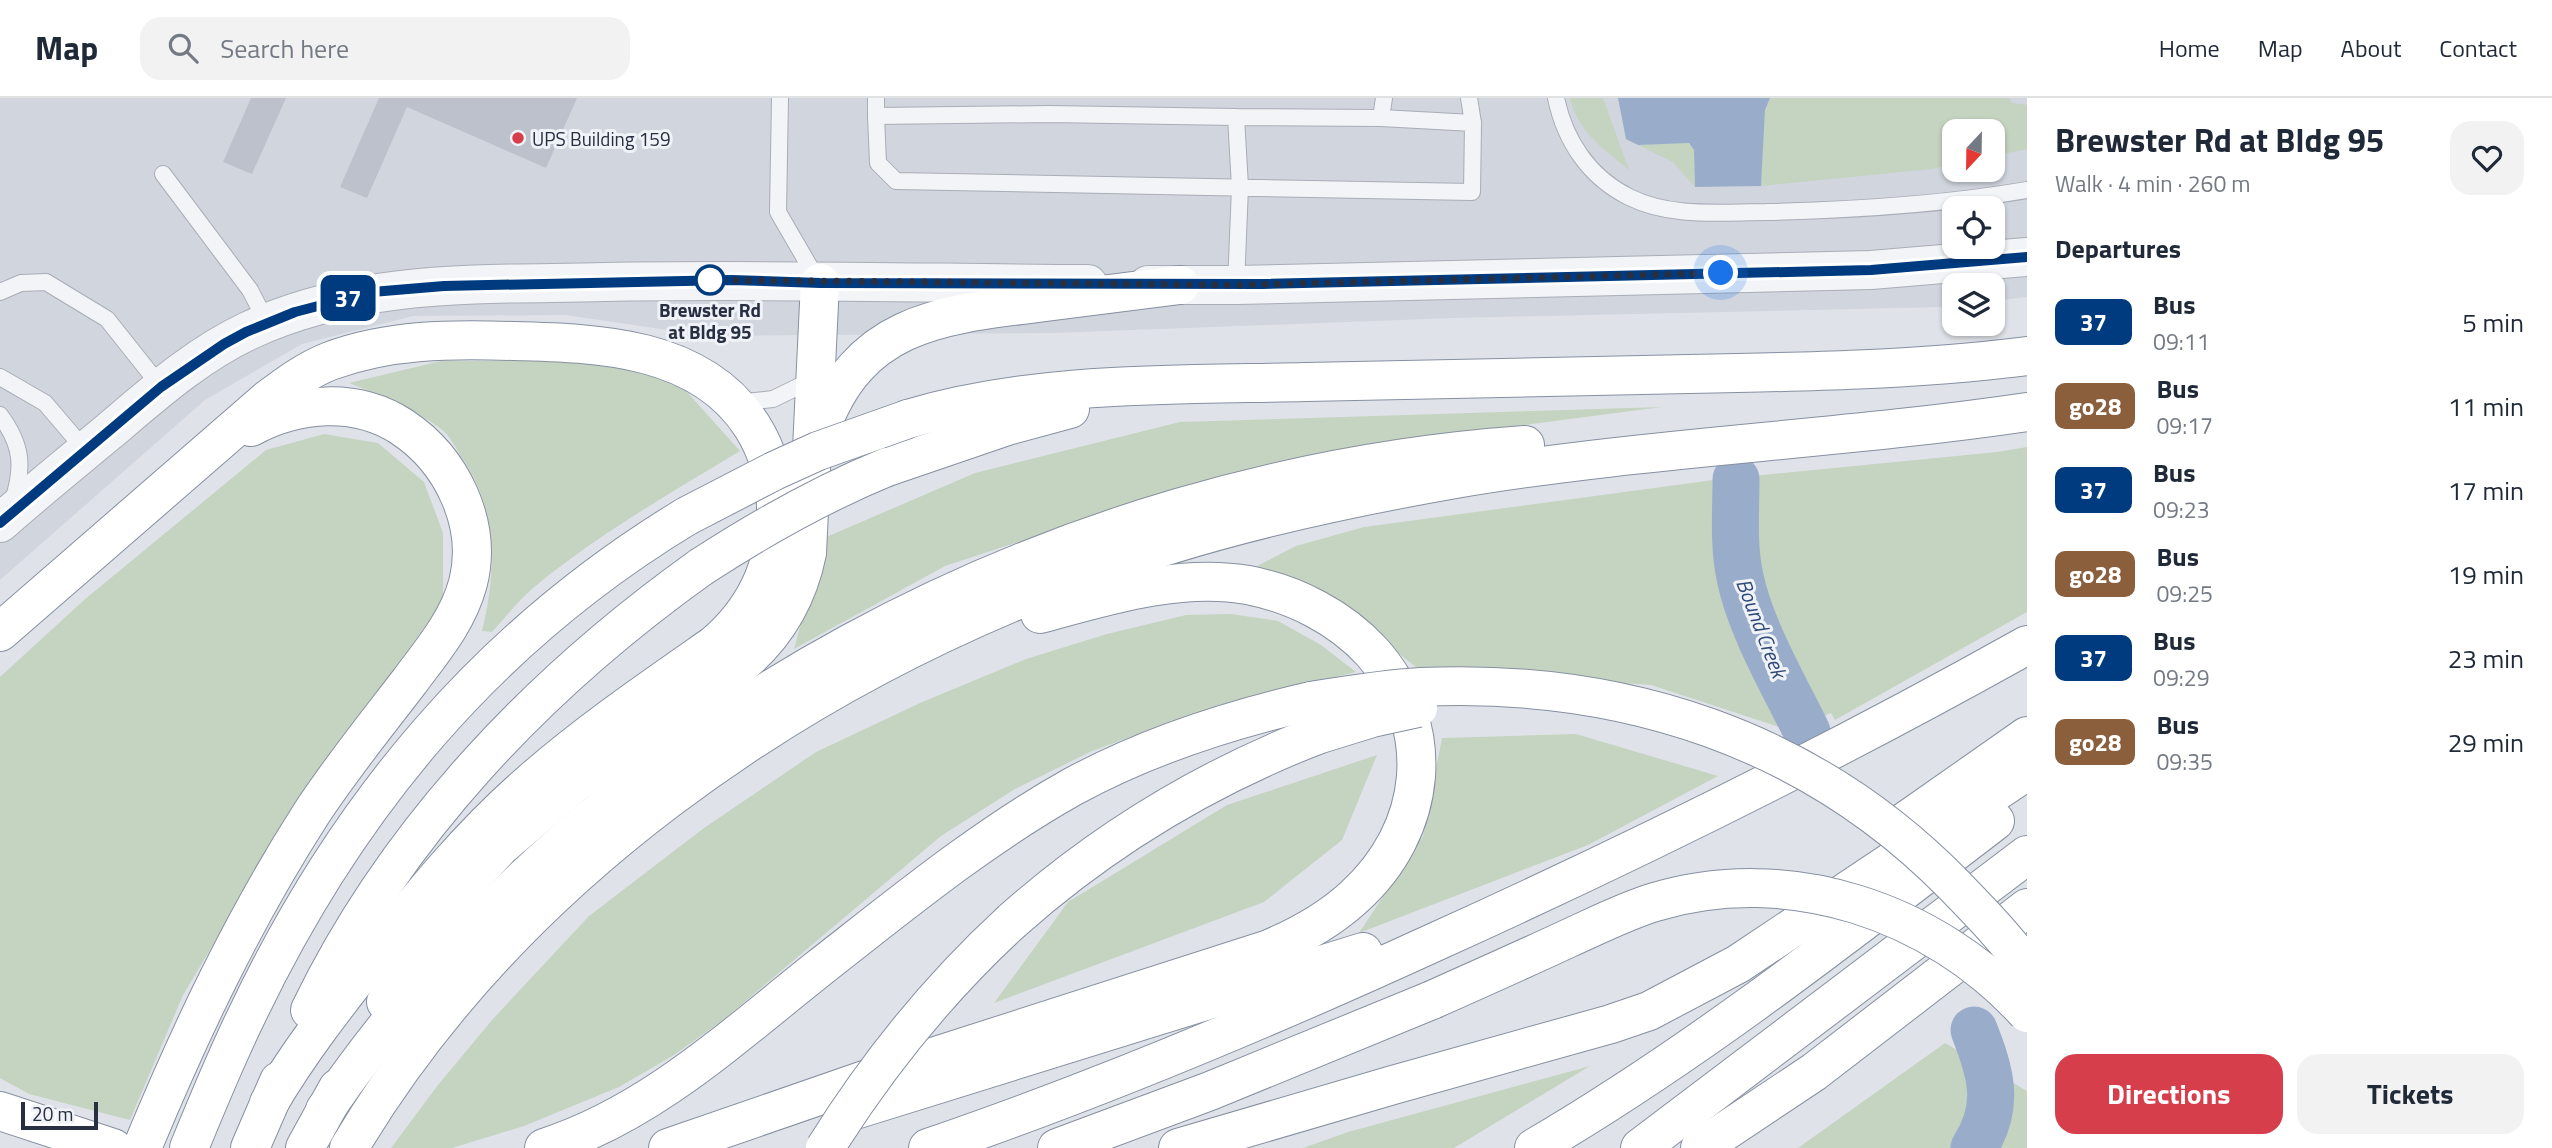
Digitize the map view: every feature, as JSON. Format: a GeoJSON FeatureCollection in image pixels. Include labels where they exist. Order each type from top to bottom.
{"type":"FeatureCollection","features":[{"type":"Feature","properties":{"kind":"highway"},"geometry":{"type":"LineString","coordinates":[[305,1148],[418,945],[447,904],[482,865],[575,783],[745,661],[781,622],[798,590],[805,563],[810,516],[810,466],[820,283]]}},
{"type":"Feature","properties":{"kind":"highway"},"geometry":{"type":"LineString","coordinates":[[810,466],[829,407],[848,375],[885,342],[912,327],[962,313],[1180,285]]}},
{"type":"Feature","properties":{"kind":"highway"},"geometry":{"type":"LineString","coordinates":[[5,626],[267,400],[304,373],[347,355],[409,342],[463,341],[553,342],[645,354],[693,372],[719,388],[747,419],[772,470],[777,512],[773,551],[762,587],[752,604],[729,632],[580,741],[530,782],[471,838],[427,888],[321,1024],[269,1103]]}},
{"type":"Feature","properties":{"kind":"highway"},"geometry":{"type":"LineString","coordinates":[[188,1148],[251,1006],[313,892],[370,805],[421,739],[485,670],[556,608],[611,565],[687,516],[818,451],[908,419],[955,406],[1024,394],[1241,383],[1805,372],[1945,365],[2027,356]]}},
{"type":"Feature","properties":{"kind":"highway"},"geometry":{"type":"LineString","coordinates":[[250,1148],[305,1020],[349,937],[400,862],[457,789],[554,686],[624,624],[701,567],[792,511],[887,467],[959,441],[1053,413],[1147,394],[1241,383]]}},
{"type":"Feature","properties":{"kind":"highway"},"geometry":{"type":"LineString","coordinates":[[142,1148],[213,988],[254,908],[331,785],[447,631],[463,598],[471,565],[470,529],[466,510],[452,479],[416,437],[401,426],[373,413],[323,406],[289,411],[256,425],[199,459]]}},
{"type":"Feature","properties":{"kind":"highway"},"geometry":{"type":"LineString","coordinates":[[349,1148],[406,1063],[464,991],[527,923],[598,857],[672,797],[810,705],[913,648],[998,609],[1086,573],[1213,533],[1315,507],[1454,480],[1549,465],[2027,412]]}},
{"type":"Feature","properties":{"kind":"highway"},"geometry":{"type":"LineString","coordinates":[[325,1110],[381,1033],[467,935],[553,851],[610,804],[695,740],[781,684],[871,633],[970,585],[1098,533],[1166,511],[1280,482],[1376,463],[1486,448],[1850,418],[1914,426]]}},
{"type":"Feature","properties":{"kind":"highway"},"geometry":{"type":"LineString","coordinates":[[668,1148],[897,1069],[1251,956],[1289,941],[1324,921],[1356,896],[1390,854],[1405,823],[1415,787],[1416,751],[1411,718],[1399,687],[1378,659],[1354,634],[1322,612],[1286,596],[1248,585],[1228,583],[1164,586],[1088,600],[913,648]]}},
{"type":"Feature","properties":{"kind":"highway"},"geometry":{"type":"LineString","coordinates":[[928,1148],[1068,1098],[1171,1057],[1346,983],[1522,903],[1778,778],[2027,645]]}},
{"type":"Feature","properties":{"kind":"highway"},"geometry":{"type":"LineString","coordinates":[[544,1148],[609,1122],[664,1090],[940,875],[1002,830],[1100,773],[1222,724],[1395,712],[1452,703],[1535,697],[1598,699],[1658,711],[1713,728],[1788,760],[1829,783],[1887,823],[1921,852],[1971,903],[2027,968]]}},
{"type":"Feature","properties":{"kind":"highway"},"geometry":{"type":"LineString","coordinates":[[825,1148],[862,1093],[933,1003],[970,961],[1012,921],[1065,876],[1154,814],[1235,770],[1314,718]]}},
{"type":"Feature","properties":{"kind":"highway"},"geometry":{"type":"LineString","coordinates":[[1392,1085],[1550,1030],[1687,968],[1787,904],[2027,736]]}},
{"type":"Feature","properties":{"kind":"highway"},"geometry":{"type":"LineString","coordinates":[[1178,1148],[1611,1024],[1669,1002],[1738,964],[2027,771]]}},
{"type":"Feature","properties":{"kind":"highway"},"geometry":{"type":"LineString","coordinates":[[1534,1148],[1636,1085],[1722,1024],[2027,796]]}},
{"type":"Feature","properties":{"kind":"highway"},"geometry":{"type":"LineString","coordinates":[[1640,1148],[2027,855]]}},
{"type":"Feature","properties":{"kind":"highway"},"geometry":{"type":"LineString","coordinates":[[1058,1148],[1220,1088],[1432,1000],[1612,919],[1652,903],[1691,893],[1753,887],[1794,890],[1835,898],[1900,920],[1938,940],[1973,964],[2027,1013]]}},
{"type":"Feature","properties":{"kind":"highway"},"geometry":{"type":"LineString","coordinates":[[729,1148],[1522,903]]}},
{"type":"Feature","properties":{"kind":"highway"},"geometry":{"type":"LineString","coordinates":[[1700,1148],[1814,1072],[2027,908]]}},
{"type":"Feature","properties":{"kind":"highway"},"geometry":{"type":"LineString","coordinates":[[1736,1148],[1814,1072]]}},
{"type":"Feature","properties":{"kind":"highway"},"geometry":{"type":"LineString","coordinates":[[3,1112],[113,1148]]}},
{"type":"Feature","properties":{"kind":"street"},"geometry":{"type":"LineString","coordinates":[[1,522],[161,387],[224,344],[267,323],[307,309],[372,292],[444,286],[731,280],[820,283],[1236,285],[1871,270],[2027,257]]}},
{"type":"Feature","properties":{"kind":"lane"},"geometry":{"type":"LineString","coordinates":[[780,98],[778,212],[820,283]]}},
{"type":"Feature","properties":{"kind":"lane"},"geometry":{"type":"LineString","coordinates":[[876,98],[878,163],[896,181],[1472,192],[1473,123],[1469,98]]}},
{"type":"Feature","properties":{"kind":"lane"},"geometry":{"type":"LineString","coordinates":[[1381,118],[1384,98]]}},
{"type":"Feature","properties":{"kind":"lane"},"geometry":{"type":"LineString","coordinates":[[1556,98],[1562,122],[1572,142],[1583,161],[1598,176],[1630,198],[1667,209],[1708,212],[1862,209],[2027,190]]}},
{"type":"Feature","properties":{"kind":"lane"},"geometry":{"type":"LineString","coordinates":[[877,116],[1047,106],[1236,117],[1381,118],[1473,123]]}},
{"type":"Feature","properties":{"kind":"lane"},"geometry":{"type":"LineString","coordinates":[[1236,117],[1240,187],[1236,285]]}},
{"type":"Feature","properties":{"kind":"lane"},"geometry":{"type":"LineString","coordinates":[[163,174],[250,290],[267,323]]}},
{"type":"Feature","properties":{"kind":"lane"},"geometry":{"type":"LineString","coordinates":[[0,292],[21,284],[46,282],[107,319],[161,387]]}},
{"type":"Feature","properties":{"kind":"lane"},"geometry":{"type":"LineString","coordinates":[[0,377],[45,403],[86,451]]}},
{"type":"Feature","properties":{"kind":"lane"},"geometry":{"type":"LineString","coordinates":[[734,403],[773,399],[815,378]]}},
{"type":"Feature","properties":{"kind":"lane"},"geometry":{"type":"LineString","coordinates":[[0,415],[17,445],[20,461],[17,488],[1,522]]}},
{"type":"Feature","properties":{"kind":"shaded area"},"geometry":{"type":"Polygon","coordinates":[[[0,98],[2027,98],[2027,297],[2005,300],[2005,273],[1942,273],[1942,307],[1453,318],[1055,333],[709,336],[565,315],[413,316],[302,344],[205,400],[0,580],[0,98]]]}},
{"type":"Feature","properties":{"kind":"green space"},"geometry":{"type":"Polygon","coordinates":[[[1570,98],[1603,98],[1629,170],[1585,130],[1570,98]]]}},
{"type":"Feature","properties":{"kind":"green space"},"geometry":{"type":"Polygon","coordinates":[[[1770,98],[2009,98],[2012,103],[2027,105],[2027,149],[2006,153],[2006,119],[1942,119],[1942,167],[1761,186],[1765,110],[1770,98]]]}},
{"type":"Feature","properties":{"kind":"green space"},"geometry":{"type":"Polygon","coordinates":[[[1689,143],[1695,150],[1695,187],[1673,162],[1638,145],[1689,143]]]}},
{"type":"Feature","properties":{"kind":"green space"},"geometry":{"type":"Polygon","coordinates":[[[441,361],[592,361],[679,383],[740,451],[582,550],[533,588],[492,632],[482,631],[490,585],[491,540],[482,496],[472,475],[452,441],[441,429],[408,409],[349,383],[441,361]]]}},
{"type":"Feature","properties":{"kind":"green space"},"geometry":{"type":"Polygon","coordinates":[[[1662,407],[1463,433],[1163,494],[945,566],[794,649],[824,538],[975,473],[1180,422],[1662,407]]]}},
{"type":"Feature","properties":{"kind":"green space"},"geometry":{"type":"Polygon","coordinates":[[[324,434],[378,443],[424,482],[443,533],[443,601],[297,805],[183,995],[130,1120],[29,1094],[0,1078],[0,677],[84,600],[266,450],[324,434]]]}},
{"type":"Feature","properties":{"kind":"green space"},"geometry":{"type":"Polygon","coordinates":[[[2027,447],[2027,612],[1835,720],[1831,713],[1788,730],[1651,685],[1417,668],[1316,587],[1257,566],[1296,546],[1364,527],[1721,479],[2027,447]]]}},
{"type":"Feature","properties":{"kind":"green space"},"geometry":{"type":"Polygon","coordinates":[[[1231,614],[1278,621],[1321,645],[1356,672],[1215,706],[1092,751],[1015,789],[941,836],[723,1020],[674,1055],[619,1087],[524,1126],[452,1148],[391,1148],[438,1085],[492,1020],[589,916],[704,828],[816,752],[920,703],[1026,659],[1107,634],[1186,615],[1231,614]]]}},
{"type":"Feature","properties":{"kind":"green space"},"geometry":{"type":"Polygon","coordinates":[[[1576,734],[1718,776],[1588,845],[1359,933],[1423,836],[1442,738],[1576,734]]]}},
{"type":"Feature","properties":{"kind":"green space"},"geometry":{"type":"Polygon","coordinates":[[[1377,755],[1342,840],[1264,902],[994,1003],[1068,902],[1227,805],[1377,755]]]}},
{"type":"Feature","properties":{"kind":"green space"},"geometry":{"type":"Polygon","coordinates":[[[1945,1043],[2027,1091],[2027,1148],[1798,1148],[1945,1043]]]}},
{"type":"Feature","properties":{"kind":"green space"},"geometry":{"type":"Polygon","coordinates":[[[1590,1066],[1454,1148],[1303,1148],[1348,1132],[1590,1066]]]}},
{"type":"Feature","properties":{"kind":"water"},"geometry":{"type":"Polygon","coordinates":[[[1618,98],[1770,98],[1765,110],[1761,186],[1695,187],[1694,150],[1689,143],[1638,145],[1626,139],[1618,98]]]}},
{"type":"Feature","properties":{"kind":"building"},"geometry":{"type":"Polygon","coordinates":[[[251,98],[286,98],[252,174],[223,162],[251,98]]]}},
{"type":"Feature","properties":{"kind":"building","name":"UPS Building 159"},"geometry":{"type":"Polygon","coordinates":[[[379,98],[577,98],[546,168],[407,107],[367,198],[340,187],[379,98]]]}},
{"type":"Feature","properties":{"kind":"waterway","name":"Bound Creek"},"geometry":{"type":"LineString","coordinates":[[1736,479],[1736,553],[1745,596],[1769,656],[1807,732]]}},
{"type":"Feature","properties":{"kind":"waterway","name":"Bound Creek"},"geometry":{"type":"LineString","coordinates":[[1974,1030],[1989,1075],[1990,1089],[1988,1118],[1974,1148]]}},
{"type":"Feature","properties":{"kind":"bus line","name":"37"},"geometry":{"type":"LineString","coordinates":[[0,523],[161,387],[224,344],[295,312],[372,292],[444,286],[731,280],[820,283],[1263,284],[1871,270],[2027,257]]}},
{"type":"Feature","properties":{"kind":"place","name":"UPS Building 159"},"geometry":{"type":"Point","coordinates":[518,138]}},
{"type":"Feature","properties":{"kind":"place","name":"Brewster Rd at Bldg 95"},"geometry":{"type":"Point","coordinates":[710,280]}},
{"type":"Feature","properties":{"kind":"route"},"geometry":{"type":"LineString","coordinates":[[710,280],[704,280],[1236,285],[1721,273]]}}]}
